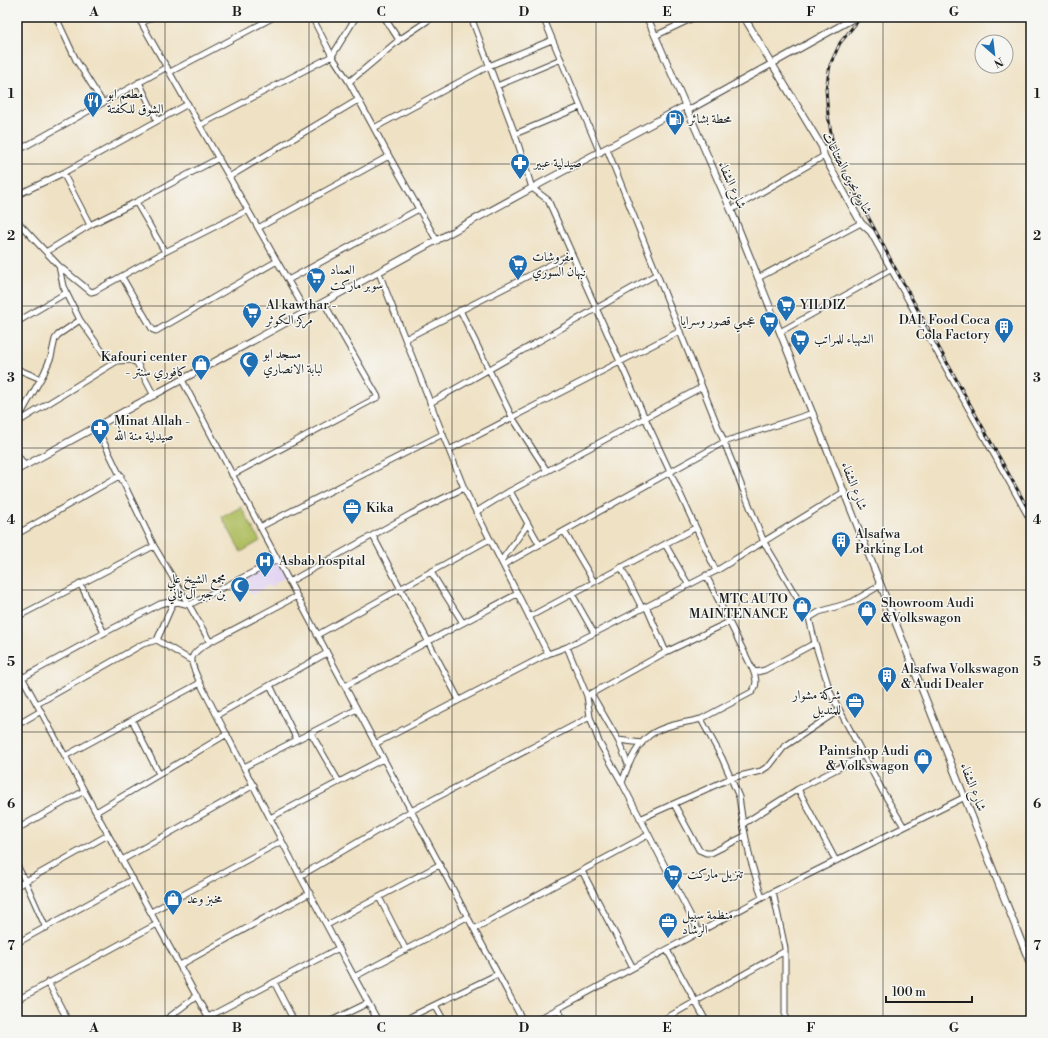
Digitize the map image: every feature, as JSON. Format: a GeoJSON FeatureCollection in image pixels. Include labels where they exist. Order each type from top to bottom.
{"type":"FeatureCollection","features":[{"type":"Feature","properties":{"kind":"street"},"geometry":{"type":"LineString","coordinates":[[56,17],[76,60],[103,102]]}},
{"type":"Feature","properties":{"kind":"street"},"geometry":{"type":"LineString","coordinates":[[138,17],[306,312]]}},
{"type":"Feature","properties":{"kind":"street"},"geometry":{"type":"LineString","coordinates":[[142,23],[152,17]]}},
{"type":"Feature","properties":{"kind":"street"},"geometry":{"type":"LineString","coordinates":[[170,72],[274,17]]}},
{"type":"Feature","properties":{"kind":"street"},"geometry":{"type":"LineString","coordinates":[[312,17],[332,56],[349,82],[437,241]]}},
{"type":"Feature","properties":{"kind":"street"},"geometry":{"type":"LineString","coordinates":[[200,125],[332,56],[356,17]]}},
{"type":"Feature","properties":{"kind":"street"},"geometry":{"type":"LineString","coordinates":[[384,17],[399,40]]}},
{"type":"Feature","properties":{"kind":"street"},"geometry":{"type":"LineString","coordinates":[[349,82],[399,40],[433,17]]}},
{"type":"Feature","properties":{"kind":"street"},"geometry":{"type":"LineString","coordinates":[[471,17],[515,134],[532,188],[548,200],[595,308],[716,571]]}},
{"type":"Feature","properties":{"kind":"street"},"geometry":{"type":"LineString","coordinates":[[543,17],[600,153]]}},
{"type":"Feature","properties":{"kind":"street","name":"شارع الشفاء"},"geometry":{"type":"LineString","coordinates":[[647,17],[731,210],[813,413],[1031,966]]}},
{"type":"Feature","properties":{"kind":"street"},"geometry":{"type":"LineString","coordinates":[[655,36],[695,17]]}},
{"type":"Feature","properties":{"kind":"street","name":"شارع بحرى الصناعات"},"geometry":{"type":"LineString","coordinates":[[744,17],[822,148],[824,156],[861,223],[871,232],[1031,520]]}},
{"type":"Feature","properties":{"kind":"street"},"geometry":{"type":"LineString","coordinates":[[17,470],[532,188],[686,109],[856,17]]}},
{"type":"Feature","properties":{"kind":"street"},"geometry":{"type":"LineString","coordinates":[[374,128],[489,66],[552,40]]}},
{"type":"Feature","properties":{"kind":"street"},"geometry":{"type":"LineString","coordinates":[[497,86],[561,59]]}},
{"type":"Feature","properties":{"kind":"street"},"geometry":{"type":"LineString","coordinates":[[17,151],[166,67]]}},
{"type":"Feature","properties":{"kind":"street"},"geometry":{"type":"LineString","coordinates":[[139,82],[157,120]]}},
{"type":"Feature","properties":{"kind":"street"},"geometry":{"type":"LineString","coordinates":[[229,177],[358,100]]}},
{"type":"Feature","properties":{"kind":"street"},"geometry":{"type":"LineString","coordinates":[[17,196],[63,173],[188,104]]}},
{"type":"Feature","properties":{"kind":"street"},"geometry":{"type":"LineString","coordinates":[[515,134],[580,107]]}},
{"type":"Feature","properties":{"kind":"street"},"geometry":{"type":"LineString","coordinates":[[607,149],[764,542],[809,618],[831,694],[904,827]]}},
{"type":"Feature","properties":{"kind":"street"},"geometry":{"type":"LineString","coordinates":[[258,228],[389,156]]}},
{"type":"Feature","properties":{"kind":"street"},"geometry":{"type":"LineString","coordinates":[[731,210],[824,156]]}},
{"type":"Feature","properties":{"kind":"street"},"geometry":{"type":"LineString","coordinates":[[46,252],[90,225],[219,158]]}},
{"type":"Feature","properties":{"kind":"street"},"geometry":{"type":"LineString","coordinates":[[63,173],[90,225]]}},
{"type":"Feature","properties":{"kind":"street"},"geometry":{"type":"LineString","coordinates":[[136,202],[165,252]]}},
{"type":"Feature","properties":{"kind":"street"},"geometry":{"type":"LineString","coordinates":[[288,280],[419,209]]}},
{"type":"Feature","properties":{"kind":"street"},"geometry":{"type":"LineString","coordinates":[[18,224],[59,266],[91,292],[248,210]]}},
{"type":"Feature","properties":{"kind":"street"},"geometry":{"type":"LineString","coordinates":[[758,278],[861,223]]}},
{"type":"Feature","properties":{"kind":"street"},"geometry":{"type":"LineString","coordinates":[[405,339],[571,254]]}},
{"type":"Feature","properties":{"kind":"street"},"geometry":{"type":"LineString","coordinates":[[122,277],[151,327],[156,331],[277,261]]}},
{"type":"Feature","properties":{"kind":"street"},"geometry":{"type":"LineString","coordinates":[[59,266],[63,286],[80,320],[104,354],[117,361]]}},
{"type":"Feature","properties":{"kind":"street"},"geometry":{"type":"LineString","coordinates":[[780,332],[892,269]]}},
{"type":"Feature","properties":{"kind":"street"},"geometry":{"type":"LineString","coordinates":[[379,273],[464,488],[548,654]]}},
{"type":"Feature","properties":{"kind":"street"},"geometry":{"type":"LineString","coordinates":[[430,403],[657,274]]}},
{"type":"Feature","properties":{"kind":"street"},"geometry":{"type":"LineString","coordinates":[[17,322],[66,293]]}},
{"type":"Feature","properties":{"kind":"street"},"geometry":{"type":"LineString","coordinates":[[232,475],[378,397],[324,303]]}},
{"type":"Feature","properties":{"kind":"street"},"geometry":{"type":"LineString","coordinates":[[460,310],[512,417],[547,471]]}},
{"type":"Feature","properties":{"kind":"street"},"geometry":{"type":"LineString","coordinates":[[17,422],[41,379],[51,357],[55,339],[58,335],[80,320]]}},
{"type":"Feature","properties":{"kind":"street"},"geometry":{"type":"LineString","coordinates":[[449,450],[680,331]]}},
{"type":"Feature","properties":{"kind":"street"},"geometry":{"type":"LineString","coordinates":[[17,422],[117,361],[131,360],[137,363],[154,396]]}},
{"type":"Feature","properties":{"kind":"street"},"geometry":{"type":"LineString","coordinates":[[17,369],[41,379]]}},
{"type":"Feature","properties":{"kind":"street"},"geometry":{"type":"LineString","coordinates":[[182,380],[523,1021]]}},
{"type":"Feature","properties":{"kind":"street"},"geometry":{"type":"LineString","coordinates":[[476,512],[510,491],[702,387]]}},
{"type":"Feature","properties":{"kind":"street"},"geometry":{"type":"LineString","coordinates":[[502,563],[564,531],[724,442],[813,413]]}},
{"type":"Feature","properties":{"kind":"street"},"geometry":{"type":"LineString","coordinates":[[96,426],[154,546],[210,642]]}},
{"type":"Feature","properties":{"kind":"street"},"geometry":{"type":"LineString","coordinates":[[260,527],[443,434]]}},
{"type":"Feature","properties":{"kind":"street"},"geometry":{"type":"LineString","coordinates":[[17,454],[25,466]]}},
{"type":"Feature","properties":{"kind":"street"},"geometry":{"type":"LineString","coordinates":[[17,534],[121,475]]}},
{"type":"Feature","properties":{"kind":"street"},"geometry":{"type":"LineString","coordinates":[[289,582],[411,514],[464,488]]}},
{"type":"Feature","properties":{"kind":"street"},"geometry":{"type":"LineString","coordinates":[[510,491],[539,544]]}},
{"type":"Feature","properties":{"kind":"street"},"geometry":{"type":"LineString","coordinates":[[375,744],[548,654],[567,647],[716,571],[844,492]]}},
{"type":"Feature","properties":{"kind":"street"},"geometry":{"type":"LineString","coordinates":[[502,563],[528,524]]}},
{"type":"Feature","properties":{"kind":"street"},"geometry":{"type":"LineString","coordinates":[[529,617],[695,528]]}},
{"type":"Feature","properties":{"kind":"street"},"geometry":{"type":"LineString","coordinates":[[564,531],[594,582]]}},
{"type":"Feature","properties":{"kind":"street"},"geometry":{"type":"LineString","coordinates":[[373,536],[459,700]]}},
{"type":"Feature","properties":{"kind":"street"},"geometry":{"type":"LineString","coordinates":[[317,635],[490,539]]}},
{"type":"Feature","properties":{"kind":"street"},"geometry":{"type":"LineString","coordinates":[[665,544],[688,584]]}},
{"type":"Feature","properties":{"kind":"street"},"geometry":{"type":"LineString","coordinates":[[17,617],[154,546]]}},
{"type":"Feature","properties":{"kind":"street"},"geometry":{"type":"LineString","coordinates":[[22,678],[160,604],[174,601],[188,605],[277,560]]}},
{"type":"Feature","properties":{"kind":"street"},"geometry":{"type":"LineString","coordinates":[[621,567],[644,607],[666,652]]}},
{"type":"Feature","properties":{"kind":"street"},"geometry":{"type":"LineString","coordinates":[[431,572],[463,623]]}},
{"type":"Feature","properties":{"kind":"street"},"geometry":{"type":"LineString","coordinates":[[622,783],[628,764],[642,742],[650,735],[658,731],[701,719],[752,692],[756,685],[756,678],[753,670],[706,576]]}},
{"type":"Feature","properties":{"kind":"street"},"geometry":{"type":"LineString","coordinates":[[80,583],[104,633]]}},
{"type":"Feature","properties":{"kind":"street"},"geometry":{"type":"LineString","coordinates":[[809,618],[818,612],[852,602],[881,585]]}},
{"type":"Feature","properties":{"kind":"street"},"geometry":{"type":"LineString","coordinates":[[344,686],[518,594]]}},
{"type":"Feature","properties":{"kind":"street"},"geometry":{"type":"LineString","coordinates":[[572,594],[594,633]]}},
{"type":"Feature","properties":{"kind":"street"},"geometry":{"type":"LineString","coordinates":[[297,596],[196,649],[192,656],[192,661],[200,683],[300,876],[378,1021]]}},
{"type":"Feature","properties":{"kind":"street"},"geometry":{"type":"LineString","coordinates":[[157,640],[174,601]]}},
{"type":"Feature","properties":{"kind":"street"},"geometry":{"type":"LineString","coordinates":[[589,695],[666,652],[729,622]]}},
{"type":"Feature","properties":{"kind":"street"},"geometry":{"type":"LineString","coordinates":[[37,704],[143,644],[157,640],[192,661]]}},
{"type":"Feature","properties":{"kind":"street"},"geometry":{"type":"LineString","coordinates":[[753,670],[757,672],[765,670],[815,643]]}},
{"type":"Feature","properties":{"kind":"street"},"geometry":{"type":"LineString","coordinates":[[567,647],[589,695],[618,740],[628,764]]}},
{"type":"Feature","properties":{"kind":"street"},"geometry":{"type":"LineString","coordinates":[[217,715],[327,653]]}},
{"type":"Feature","properties":{"kind":"street"},"geometry":{"type":"LineString","coordinates":[[17,668],[209,1019],[274,982],[339,948]]}},
{"type":"Feature","properties":{"kind":"street"},"geometry":{"type":"LineString","coordinates":[[65,756],[200,683]]}},
{"type":"Feature","properties":{"kind":"street"},"geometry":{"type":"LineString","coordinates":[[270,685],[297,740]]}},
{"type":"Feature","properties":{"kind":"street"},"geometry":{"type":"LineString","coordinates":[[589,695],[590,717],[599,742],[622,783],[648,836],[699,932]]}},
{"type":"Feature","properties":{"kind":"street"},"geometry":{"type":"LineString","coordinates":[[244,767],[357,709]]}},
{"type":"Feature","properties":{"kind":"street"},"geometry":{"type":"LineString","coordinates":[[640,819],[731,778],[761,771],[770,764],[784,747],[839,710]]}},
{"type":"Feature","properties":{"kind":"street"},"geometry":{"type":"LineString","coordinates":[[17,725],[41,711]]}},
{"type":"Feature","properties":{"kind":"street"},"geometry":{"type":"LineString","coordinates":[[300,876],[411,811],[590,717]]}},
{"type":"Feature","properties":{"kind":"street"},"geometry":{"type":"LineString","coordinates":[[701,719],[731,778],[739,798],[750,858],[762,898]]}},
{"type":"Feature","properties":{"kind":"street"},"geometry":{"type":"LineString","coordinates":[[132,720],[159,774]]}},
{"type":"Feature","properties":{"kind":"street"},"geometry":{"type":"LineString","coordinates":[[311,733],[339,782]]}},
{"type":"Feature","properties":{"kind":"street"},"geometry":{"type":"LineString","coordinates":[[96,812],[227,734]]}},
{"type":"Feature","properties":{"kind":"street"},"geometry":{"type":"LineString","coordinates":[[618,740],[642,742]]}},
{"type":"Feature","properties":{"kind":"street"},"geometry":{"type":"LineString","coordinates":[[743,824],[798,789],[864,756]]}},
{"type":"Feature","properties":{"kind":"street"},"geometry":{"type":"LineString","coordinates":[[270,818],[383,759]]}},
{"type":"Feature","properties":{"kind":"street"},"geometry":{"type":"LineString","coordinates":[[122,860],[254,786]]}},
{"type":"Feature","properties":{"kind":"street"},"geometry":{"type":"LineString","coordinates":[[798,789],[836,861]]}},
{"type":"Feature","properties":{"kind":"street"},"geometry":{"type":"LineString","coordinates":[[17,829],[84,791]]}},
{"type":"Feature","properties":{"kind":"street"},"geometry":{"type":"LineString","coordinates":[[535,1021],[773,892],[965,797]]}},
{"type":"Feature","properties":{"kind":"street"},"geometry":{"type":"LineString","coordinates":[[674,804],[699,850],[706,853],[712,853],[745,836]]}},
{"type":"Feature","properties":{"kind":"street"},"geometry":{"type":"LineString","coordinates":[[17,886],[108,835]]}},
{"type":"Feature","properties":{"kind":"street"},"geometry":{"type":"LineString","coordinates":[[474,929],[648,836]]}},
{"type":"Feature","properties":{"kind":"street"},"geometry":{"type":"LineString","coordinates":[[151,912],[282,841]]}},
{"type":"Feature","properties":{"kind":"street"},"geometry":{"type":"LineString","coordinates":[[17,865],[46,928]]}},
{"type":"Feature","properties":{"kind":"street"},"geometry":{"type":"LineString","coordinates":[[327,925],[440,865]]}},
{"type":"Feature","properties":{"kind":"street"},"geometry":{"type":"LineString","coordinates":[[582,871],[633,968]]}},
{"type":"Feature","properties":{"kind":"street"},"geometry":{"type":"LineString","coordinates":[[17,943],[133,879]]}},
{"type":"Feature","properties":{"kind":"street"},"geometry":{"type":"LineString","coordinates":[[773,892],[785,951],[785,1021]]}},
{"type":"Feature","properties":{"kind":"street"},"geometry":{"type":"LineString","coordinates":[[180,965],[310,893]]}},
{"type":"Feature","properties":{"kind":"street"},"geometry":{"type":"LineString","coordinates":[[379,898],[406,950]]}},
{"type":"Feature","properties":{"kind":"street"},"geometry":{"type":"LineString","coordinates":[[354,977],[468,917]]}},
{"type":"Feature","properties":{"kind":"street"},"geometry":{"type":"LineString","coordinates":[[18,998],[157,924]]}},
{"type":"Feature","properties":{"kind":"street"},"geometry":{"type":"LineString","coordinates":[[667,950],[706,1021]]}},
{"type":"Feature","properties":{"kind":"street"},"geometry":{"type":"LineString","coordinates":[[662,1021],[785,951]]}},
{"type":"Feature","properties":{"kind":"street"},"geometry":{"type":"LineString","coordinates":[[402,1021],[498,974]]}},
{"type":"Feature","properties":{"kind":"street"},"geometry":{"type":"LineString","coordinates":[[48,982],[68,1021]]}},
{"type":"Feature","properties":{"kind":"street"},"geometry":{"type":"LineString","coordinates":[[274,982],[294,1021]]}},
{"type":"Feature","properties":{"kind":"street"},"geometry":{"type":"LineString","coordinates":[[164,1021],[197,996]]}},
{"type":"Feature","properties":{"kind":"street"},"geometry":{"type":"LineString","coordinates":[[331,1021],[368,1002]]}},
{"type":"Feature","properties":{"kind":"street"},"geometry":{"type":"LineString","coordinates":[[434,1005],[444,1021]]}},
{"type":"Feature","properties":{"kind":"street"},"geometry":{"type":"LineString","coordinates":[[558,1009],[564,1021]]}},
{"type":"Feature","properties":{"kind":"shaded area","name":"Asbab hospital"},"geometry":{"type":"Polygon","coordinates":[[[277,560],[286,577],[274,584],[275,586],[272,588],[270,585],[252,595],[243,578],[277,560]]]}},
{"type":"Feature","properties":{"kind":"green space"},"geometry":{"type":"Polygon","coordinates":[[[241,507],[260,541],[241,552],[222,517],[241,507]]]}},
{"type":"Feature","properties":{"kind":"railway"},"geometry":{"type":"LineString","coordinates":[[861,17],[840,43],[830,65],[826,89],[828,115],[833,145],[844,171],[895,268],[1031,514]]}},
{"type":"Feature","properties":{"kind":"place","name":"مطعم ابو الشوق للكفتة"},"geometry":{"type":"Point","coordinates":[93,118]}},
{"type":"Feature","properties":{"kind":"place","name":"محطة بشائر"},"geometry":{"type":"Point","coordinates":[675,136]}},
{"type":"Feature","properties":{"kind":"place","name":"صيدلية عبير"},"geometry":{"type":"Point","coordinates":[520,180]}},
{"type":"Feature","properties":{"kind":"place","name":"مفروشات نبهان السوري"},"geometry":{"type":"Point","coordinates":[518,281]}},
{"type":"Feature","properties":{"kind":"place","name":"العماد سوبر ماركت"},"geometry":{"type":"Point","coordinates":[316,294]}},
{"type":"Feature","properties":{"kind":"place","name":"YILDIZ"},"geometry":{"type":"Point","coordinates":[786,322]}},
{"type":"Feature","properties":{"kind":"place","name":"Al kawthar - مركز الكوثر"},"geometry":{"type":"Point","coordinates":[252,329]}},
{"type":"Feature","properties":{"kind":"place","name":"عجمي قصور وسرايا"},"geometry":{"type":"Point","coordinates":[769,338]}},
{"type":"Feature","properties":{"kind":"place","name":"DAL Food Coca Cola Factory"},"geometry":{"type":"Point","coordinates":[1004,344]}},
{"type":"Feature","properties":{"kind":"place","name":"الشهباء للمراتب"},"geometry":{"type":"Point","coordinates":[800,356]}},
{"type":"Feature","properties":{"kind":"place","name":"مسجد ابو لبابة الانصاري"},"geometry":{"type":"Point","coordinates":[249,378]}},
{"type":"Feature","properties":{"kind":"place","name":"Kafouri center - كافوري سنتر"},"geometry":{"type":"Point","coordinates":[201,381]}},
{"type":"Feature","properties":{"kind":"place","name":"Minat Allah - صيدلية منة الله"},"geometry":{"type":"Point","coordinates":[100,445]}},
{"type":"Feature","properties":{"kind":"place","name":"Kika"},"geometry":{"type":"Point","coordinates":[352,525]}},
{"type":"Feature","properties":{"kind":"place","name":"Alsafwa Parking Lot"},"geometry":{"type":"Point","coordinates":[841,558]}},
{"type":"Feature","properties":{"kind":"place","name":"Asbab hospital"},"geometry":{"type":"Point","coordinates":[265,578]}},
{"type":"Feature","properties":{"kind":"place","name":"مجمع الشيخ علي بن جبر آل ثاني"},"geometry":{"type":"Point","coordinates":[240,603]}},
{"type":"Feature","properties":{"kind":"place","name":"MTC AUTO MAINTENANCE"},"geometry":{"type":"Point","coordinates":[802,623]}},
{"type":"Feature","properties":{"kind":"place","name":"Showroom Audi &Volkswagon"},"geometry":{"type":"Point","coordinates":[867,627]}},
{"type":"Feature","properties":{"kind":"place","name":"Alsafwa Volkswagon & Audi Dealer"},"geometry":{"type":"Point","coordinates":[887,693]}},
{"type":"Feature","properties":{"kind":"place","name":"شركة مشوار للمنديل"},"geometry":{"type":"Point","coordinates":[855,719]}},
{"type":"Feature","properties":{"kind":"place","name":"Paintshop Audi & Volkswagon"},"geometry":{"type":"Point","coordinates":[923,775]}},
{"type":"Feature","properties":{"kind":"place","name":"تنزيل ماركت"},"geometry":{"type":"Point","coordinates":[673,891]}},
{"type":"Feature","properties":{"kind":"place","name":"مخبز وعد"},"geometry":{"type":"Point","coordinates":[173,916]}},
{"type":"Feature","properties":{"kind":"place","name":"منظمة سبيل الرشاد"},"geometry":{"type":"Point","coordinates":[668,939]}}]}
